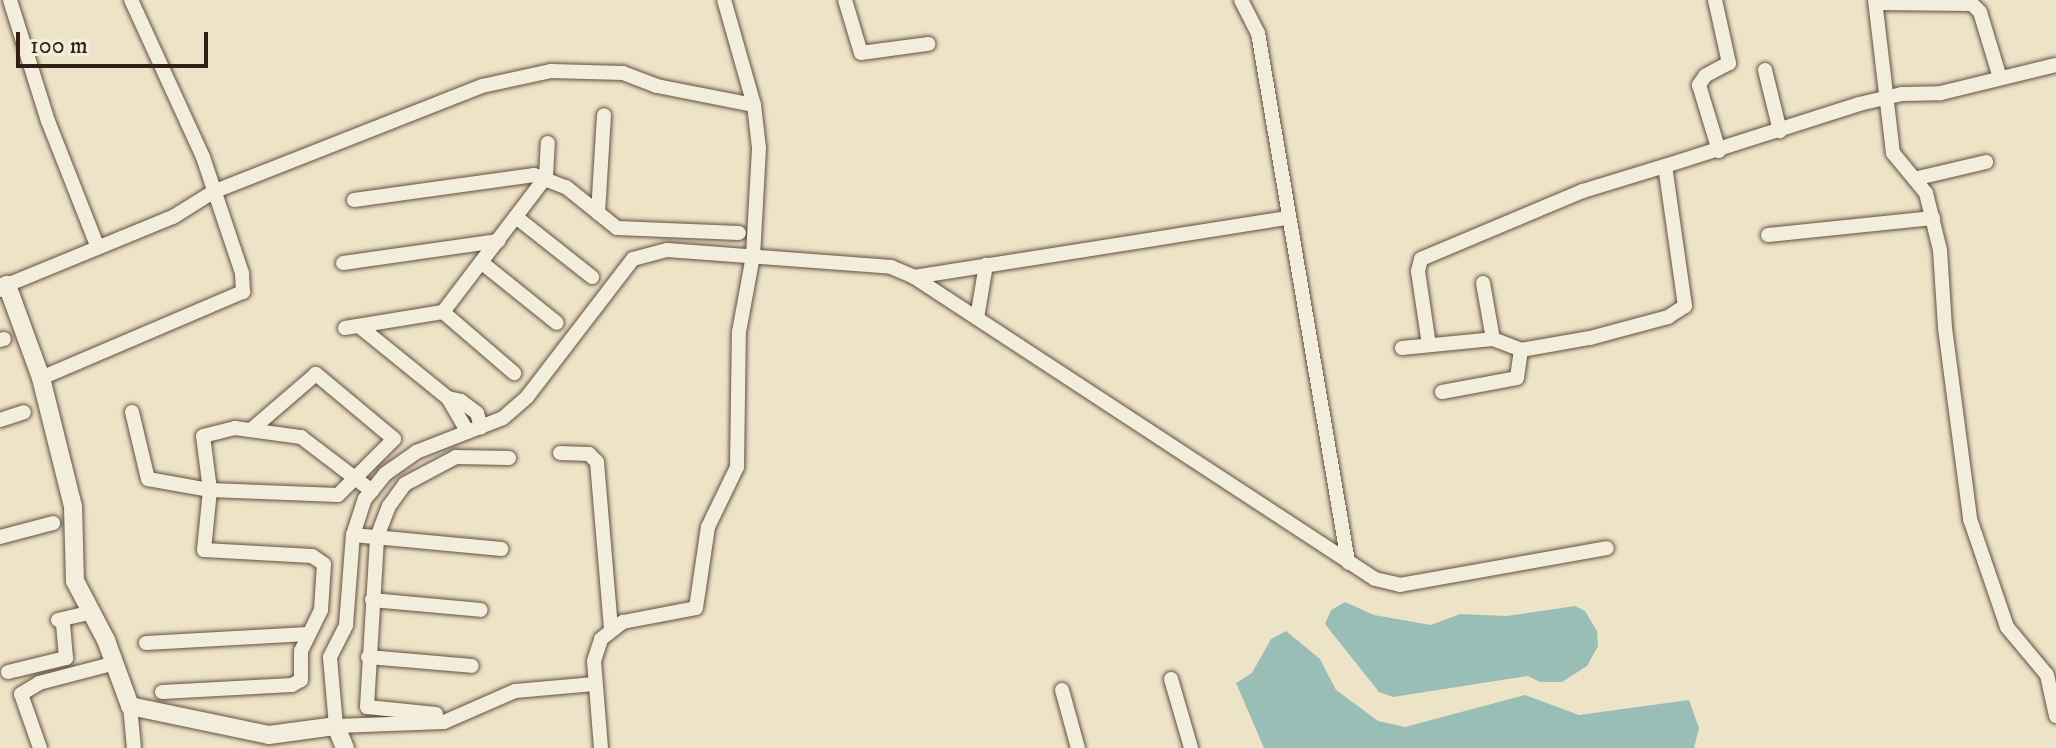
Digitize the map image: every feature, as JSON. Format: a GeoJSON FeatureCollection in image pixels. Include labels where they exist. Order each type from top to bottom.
{"type":"FeatureCollection","features":[{"type":"Feature","properties":{"kind":"street"},"geometry":{"type":"LineString","coordinates":[[10,0],[48,121],[98,248]]}},
{"type":"Feature","properties":{"kind":"street"},"geometry":{"type":"LineString","coordinates":[[41,378],[243,292],[242,273],[213,192],[131,0]]}},
{"type":"Feature","properties":{"kind":"street"},"geometry":{"type":"LineString","coordinates":[[611,627],[696,608],[708,527],[737,467],[739,332],[753,256],[759,148],[754,105],[724,0]]}},
{"type":"Feature","properties":{"kind":"street"},"geometry":{"type":"LineString","coordinates":[[845,0],[861,53],[928,44]]}},
{"type":"Feature","properties":{"kind":"street"},"geometry":{"type":"LineString","coordinates":[[1241,0],[1258,33],[1287,218],[1348,562]]}},
{"type":"Feature","properties":{"kind":"street"},"geometry":{"type":"LineString","coordinates":[[1715,0],[1729,63],[1705,76],[1699,85],[1719,151]]}},
{"type":"Feature","properties":{"kind":"street"},"geometry":{"type":"LineString","coordinates":[[2000,78],[1980,12],[1972,4],[1876,2],[1889,96],[1893,153],[1918,178],[1933,218],[1967,501],[1993,594],[2007,627],[2047,675],[2056,716]]}},
{"type":"Feature","properties":{"kind":"street"},"geometry":{"type":"LineString","coordinates":[[1429,345],[1418,271],[1421,259],[1583,191],[1889,96],[1941,93],[2056,65]]}},
{"type":"Feature","properties":{"kind":"street"},"geometry":{"type":"LineString","coordinates":[[1765,70],[1780,131]]}},
{"type":"Feature","properties":{"kind":"street"},"geometry":{"type":"LineString","coordinates":[[134,748],[130,706],[115,663],[75,581],[73,506],[41,378],[4,286],[173,217],[213,192],[468,90],[551,71],[623,73],[657,86],[754,105]]}},
{"type":"Feature","properties":{"kind":"street"},"geometry":{"type":"LineString","coordinates":[[598,213],[604,115]]}},
{"type":"Feature","properties":{"kind":"street"},"geometry":{"type":"LineString","coordinates":[[474,429],[477,413],[448,398],[352,327],[443,312],[546,177],[548,143]]}},
{"type":"Feature","properties":{"kind":"street"},"geometry":{"type":"LineString","coordinates":[[1918,178],[1986,162]]}},
{"type":"Feature","properties":{"kind":"street"},"geometry":{"type":"LineString","coordinates":[[1402,348],[1493,339],[1521,350],[1602,335],[1668,317],[1685,306],[1665,166]]}},
{"type":"Feature","properties":{"kind":"street"},"geometry":{"type":"LineString","coordinates":[[354,200],[546,177],[617,228],[739,233]]}},
{"type":"Feature","properties":{"kind":"street"},"geometry":{"type":"LineString","coordinates":[[516,217],[592,277]]}},
{"type":"Feature","properties":{"kind":"street"},"geometry":{"type":"LineString","coordinates":[[914,277],[1287,218]]}},
{"type":"Feature","properties":{"kind":"street"},"geometry":{"type":"LineString","coordinates":[[1768,235],[1933,218]]}},
{"type":"Feature","properties":{"kind":"street"},"geometry":{"type":"LineString","coordinates":[[343,263],[498,241]]}},
{"type":"Feature","properties":{"kind":"street"},"geometry":{"type":"LineString","coordinates":[[345,748],[336,726],[330,657],[346,625],[353,535],[372,491],[416,452],[503,418],[527,397],[633,259],[667,250],[891,267],[914,277],[1375,579],[1400,585],[1607,548]]}},
{"type":"Feature","properties":{"kind":"street"},"geometry":{"type":"LineString","coordinates":[[481,262],[557,323]]}},
{"type":"Feature","properties":{"kind":"street"},"geometry":{"type":"LineString","coordinates":[[977,318],[986,265]]}},
{"type":"Feature","properties":{"kind":"street"},"geometry":{"type":"LineString","coordinates":[[1483,283],[1493,339]]}},
{"type":"Feature","properties":{"kind":"street"},"geometry":{"type":"LineString","coordinates":[[443,312],[514,373]]}},
{"type":"Feature","properties":{"kind":"street"},"geometry":{"type":"LineString","coordinates":[[1442,392],[1517,378],[1521,350]]}},
{"type":"Feature","properties":{"kind":"street"},"geometry":{"type":"LineString","coordinates":[[132,412],[148,479],[210,490],[338,495],[392,446],[392,433],[316,374],[251,430]]}},
{"type":"Feature","properties":{"kind":"street"},"geometry":{"type":"LineString","coordinates":[[0,420],[24,412]]}},
{"type":"Feature","properties":{"kind":"street"},"geometry":{"type":"LineString","coordinates":[[162,692],[292,685],[301,680],[301,651],[321,610],[324,564],[312,556],[204,550],[210,490],[203,436],[235,428],[301,437],[372,491]]}},
{"type":"Feature","properties":{"kind":"street"},"geometry":{"type":"LineString","coordinates":[[560,453],[589,454],[597,462],[611,627],[594,661],[601,748]]}},
{"type":"Feature","properties":{"kind":"street"},"geometry":{"type":"LineString","coordinates":[[436,714],[367,707],[377,537],[389,506],[405,484],[456,457],[509,458]]}},
{"type":"Feature","properties":{"kind":"street"},"geometry":{"type":"LineString","coordinates":[[0,537],[53,523]]}},
{"type":"Feature","properties":{"kind":"street"},"geometry":{"type":"LineString","coordinates":[[353,535],[501,549]]}},
{"type":"Feature","properties":{"kind":"street"},"geometry":{"type":"LineString","coordinates":[[372,600],[481,610]]}},
{"type":"Feature","properties":{"kind":"street"},"geometry":{"type":"LineString","coordinates":[[8,672],[66,658],[61,620],[92,612]]}},
{"type":"Feature","properties":{"kind":"street"},"geometry":{"type":"LineString","coordinates":[[146,643],[308,634]]}},
{"type":"Feature","properties":{"kind":"street"},"geometry":{"type":"LineString","coordinates":[[368,657],[472,666]]}},
{"type":"Feature","properties":{"kind":"street"},"geometry":{"type":"LineString","coordinates":[[40,748],[21,694],[39,683],[115,663]]}},
{"type":"Feature","properties":{"kind":"street"},"geometry":{"type":"LineString","coordinates":[[1171,679],[1191,748]]}},
{"type":"Feature","properties":{"kind":"street"},"geometry":{"type":"LineString","coordinates":[[130,706],[269,741],[336,726],[444,722],[515,691],[594,684]]}},
{"type":"Feature","properties":{"kind":"street"},"geometry":{"type":"LineString","coordinates":[[1062,690],[1078,748]]}},
{"type":"Feature","properties":{"kind":"water"},"geometry":{"type":"Polygon","coordinates":[[[1345,602],[1374,615],[1431,625],[1460,614],[1507,616],[1575,606],[1585,611],[1597,631],[1598,646],[1587,666],[1562,682],[1540,682],[1528,676],[1393,697],[1379,692],[1325,624],[1331,610],[1345,602]]]}},
{"type":"Feature","properties":{"kind":"water"},"geometry":{"type":"Polygon","coordinates":[[[1286,631],[1320,659],[1336,690],[1378,721],[1405,727],[1525,695],[1579,715],[1689,700],[1699,728],[1694,748],[1264,748],[1236,683],[1252,673],[1271,639],[1286,631]]]}}]}
